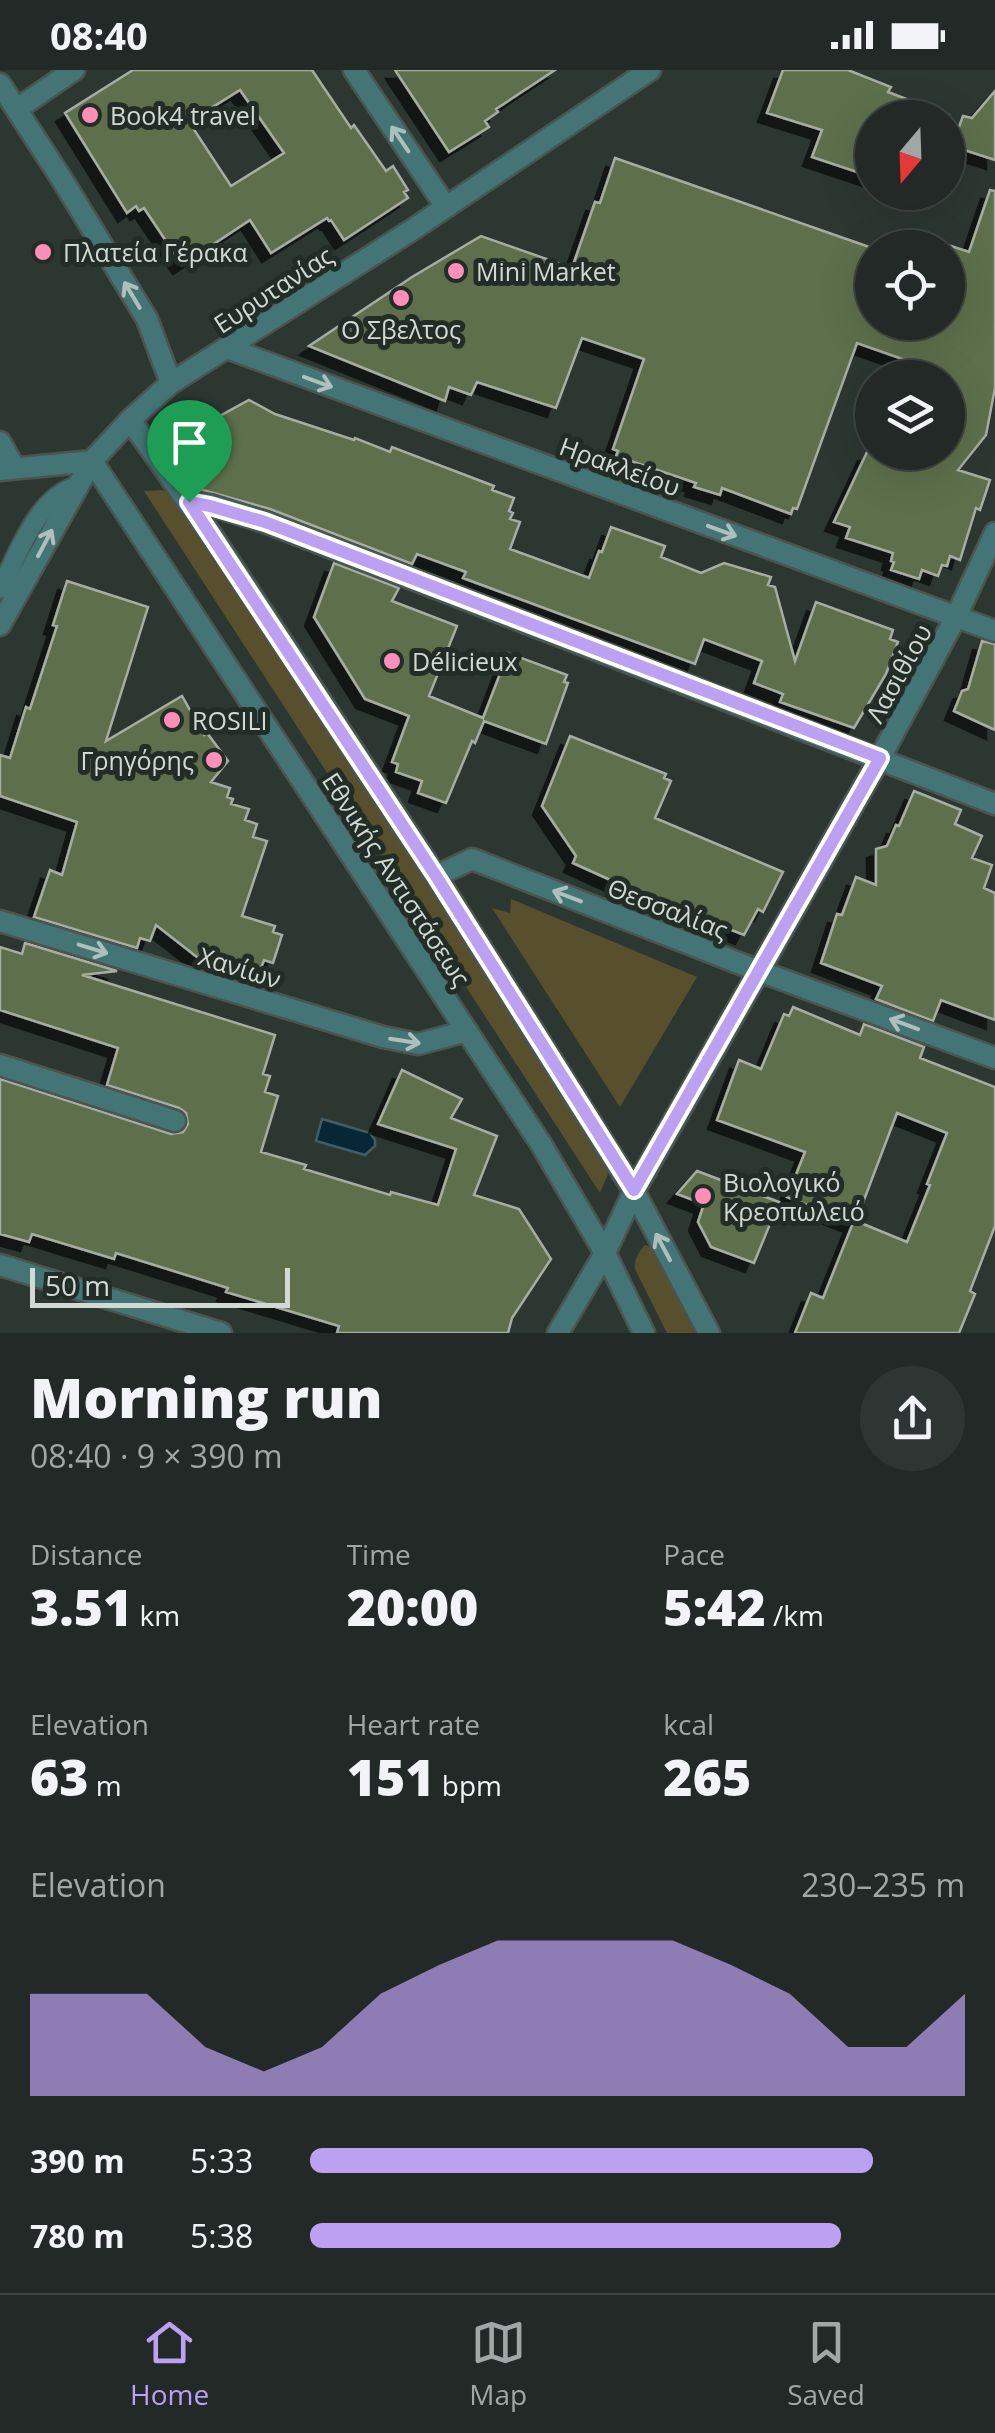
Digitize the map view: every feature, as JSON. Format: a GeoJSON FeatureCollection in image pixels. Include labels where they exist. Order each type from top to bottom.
{"type":"FeatureCollection","features":[{"type":"Feature","properties":{"kind":"street"},"geometry":{"type":"LineString","coordinates":[[17,109],[74,70]]}},
{"type":"Feature","properties":{"kind":"street"},"geometry":{"type":"LineString","coordinates":[[354,70],[446,207]]}},
{"type":"Feature","properties":{"kind":"street","name":"Ευρυτανίας"},"geometry":{"type":"LineString","coordinates":[[0,625],[92,461],[171,383],[446,207],[650,70]]}},
{"type":"Feature","properties":{"kind":"street"},"geometry":{"type":"LineString","coordinates":[[0,84],[146,319],[171,383]]}},
{"type":"Feature","properties":{"kind":"street","name":"Ηρακλείου"},"geometry":{"type":"LineString","coordinates":[[227,348],[995,631]]}},
{"type":"Feature","properties":{"kind":"street"},"geometry":{"type":"LineString","coordinates":[[130,420],[189,502],[436,876],[634,1190],[708,1333]]}},
{"type":"Feature","properties":{"kind":"street"},"geometry":{"type":"LineString","coordinates":[[0,442],[7,468],[92,461]]}},
{"type":"Feature","properties":{"kind":"street","name":"Εθνικής Αντιστάσεως"},"geometry":{"type":"LineString","coordinates":[[92,461],[541,1144],[604,1252],[644,1333]]}},
{"type":"Feature","properties":{"kind":"street"},"geometry":{"type":"LineString","coordinates":[[189,502],[265,522],[995,804]]}},
{"type":"Feature","properties":{"kind":"street","name":"Λασιθίου"},"geometry":{"type":"LineString","coordinates":[[558,1333],[634,1190],[880,758],[956,617],[995,533]]}},
{"type":"Feature","properties":{"kind":"street","name":"Θεσσαλίας"},"geometry":{"type":"LineString","coordinates":[[436,876],[472,858],[759,971],[995,1058]]}},
{"type":"Feature","properties":{"kind":"street","name":"Χανίων"},"geometry":{"type":"LineString","coordinates":[[0,920],[383,1037],[418,1044],[467,1031]]}},
{"type":"Feature","properties":{"kind":"street"},"geometry":{"type":"LineString","coordinates":[[0,1065],[176,1121]]}},
{"type":"Feature","properties":{"kind":"street"},"geometry":{"type":"LineString","coordinates":[[0,1265],[221,1333]]}},
{"type":"Feature","properties":{"kind":"lane"},"geometry":{"type":"LineString","coordinates":[[0,589],[45,504],[77,486]]}},
{"type":"Feature","properties":{"kind":"shaded area"},"geometry":{"type":"Polygon","coordinates":[[[163,490],[178,501],[605,1163],[608,1174],[600,1193],[144,491],[163,490]]]}},
{"type":"Feature","properties":{"kind":"shaded area"},"geometry":{"type":"Polygon","coordinates":[[[511,899],[697,977],[620,1107],[492,908],[510,913],[511,899]]]}},
{"type":"Feature","properties":{"kind":"shaded area"},"geometry":{"type":"Polygon","coordinates":[[[645,1245],[657,1255],[696,1333],[667,1333],[635,1269],[637,1256],[645,1245]]]}},
{"type":"Feature","properties":{"kind":"water"},"geometry":{"type":"Polygon","coordinates":[[[322,1119],[370,1133],[375,1146],[365,1155],[316,1141],[322,1119]]]}},
{"type":"Feature","properties":{"kind":"building"},"geometry":{"type":"Polygon","coordinates":[[[133,70],[312,70],[386,171],[393,166],[408,190],[404,192],[408,198],[344,240],[327,218],[271,253],[250,220],[182,265],[144,208],[139,211],[136,206],[127,213],[65,113],[133,70]],[[240,90],[189,122],[231,186],[284,153],[240,90]]]}},
{"type":"Feature","properties":{"kind":"building"},"geometry":{"type":"Polygon","coordinates":[[[395,70],[555,70],[496,109],[498,112],[485,121],[489,127],[449,152],[395,70]]]}},
{"type":"Feature","properties":{"kind":"building"},"geometry":{"type":"Polygon","coordinates":[[[783,70],[848,70],[891,87],[888,92],[909,100],[855,100],[855,171],[812,157],[822,130],[767,113],[783,70]]]}},
{"type":"Feature","properties":{"kind":"building"},"geometry":{"type":"Polygon","coordinates":[[[995,91],[995,160],[965,150],[965,116],[972,118],[995,91]]]}},
{"type":"Feature","properties":{"kind":"building"},"geometry":{"type":"Polygon","coordinates":[[[615,158],[855,242],[855,340],[965,340],[965,251],[969,252],[990,190],[995,191],[995,388],[986,435],[965,461],[965,360],[905,360],[857,343],[797,509],[793,508],[791,514],[722,488],[720,495],[694,487],[696,483],[616,456],[618,451],[613,449],[644,359],[582,338],[556,408],[477,382],[471,395],[449,387],[445,401],[309,346],[481,236],[572,268],[595,202],[600,203],[615,158]]]}},
{"type":"Feature","properties":{"kind":"building"},"geometry":{"type":"Polygon","coordinates":[[[249,400],[275,414],[390,452],[392,447],[494,486],[492,490],[514,498],[510,519],[520,522],[510,549],[589,578],[611,527],[665,546],[661,557],[701,573],[724,563],[771,577],[768,585],[775,587],[795,661],[816,602],[893,630],[890,639],[898,642],[886,674],[854,728],[780,702],[783,694],[754,683],[762,661],[704,639],[695,664],[463,578],[466,572],[417,554],[412,564],[270,509],[199,489],[207,468],[184,459],[194,430],[249,400]]]}},
{"type":"Feature","properties":{"kind":"building"},"geometry":{"type":"Polygon","coordinates":[[[859,470],[958,470],[990,480],[980,510],[976,508],[960,560],[950,556],[938,576],[922,570],[919,579],[891,570],[893,553],[846,538],[850,527],[834,522],[859,470]]]}},
{"type":"Feature","properties":{"kind":"building"},"geometry":{"type":"Polygon","coordinates":[[[334,563],[399,588],[392,601],[457,626],[429,696],[483,718],[508,653],[567,675],[564,682],[568,683],[546,744],[484,721],[446,803],[418,793],[422,781],[396,772],[398,764],[392,762],[409,716],[365,699],[314,617],[334,563]]]}},
{"type":"Feature","properties":{"kind":"building"},"geometry":{"type":"Polygon","coordinates":[[[67,581],[148,607],[106,741],[182,696],[204,735],[207,733],[228,761],[211,782],[230,788],[227,797],[233,799],[231,804],[249,809],[245,820],[257,824],[253,837],[267,841],[242,916],[275,926],[273,932],[282,935],[273,963],[264,960],[260,971],[241,973],[222,959],[202,961],[156,925],[150,941],[140,938],[137,948],[34,917],[50,870],[62,875],[77,822],[0,796],[0,755],[10,758],[26,707],[30,709],[67,581]]]}},
{"type":"Feature","properties":{"kind":"building"},"geometry":{"type":"Polygon","coordinates":[[[982,641],[995,644],[995,730],[954,711],[962,691],[968,689],[982,641]]]}},
{"type":"Feature","properties":{"kind":"building"},"geometry":{"type":"Polygon","coordinates":[[[570,736],[666,774],[664,778],[671,781],[655,818],[783,872],[763,912],[758,909],[744,935],[573,863],[576,856],[542,806],[570,736]]]}},
{"type":"Feature","properties":{"kind":"building"},"geometry":{"type":"Polygon","coordinates":[[[914,791],[961,810],[955,824],[982,836],[972,858],[992,865],[984,888],[995,893],[995,1020],[941,1000],[933,1021],[876,999],[882,986],[821,963],[837,914],[842,915],[856,877],[876,885],[876,849],[887,846],[914,791]]]}},
{"type":"Feature","properties":{"kind":"building"},"geometry":{"type":"Polygon","coordinates":[[[25,943],[117,971],[82,975],[275,1035],[263,1074],[270,1076],[265,1092],[278,1096],[261,1152],[306,1165],[304,1169],[438,1205],[456,1149],[378,1124],[402,1070],[462,1099],[451,1118],[497,1136],[474,1195],[519,1209],[551,1259],[512,1318],[508,1333],[337,1333],[339,1326],[116,1253],[114,1259],[32,1234],[29,1242],[0,1234],[0,1079],[171,1134],[183,1132],[188,1124],[186,1113],[179,1108],[107,1085],[118,1048],[0,1010],[0,947],[22,954],[25,943]]]}},
{"type":"Feature","properties":{"kind":"building"},"geometry":{"type":"Polygon","coordinates":[[[793,1007],[860,1035],[864,1024],[924,1047],[920,1058],[995,1087],[995,1226],[959,1333],[795,1333],[811,1293],[823,1298],[853,1223],[787,1197],[805,1152],[717,1120],[739,1060],[761,1069],[784,1014],[789,1016],[793,1007]],[[897,1113],[856,1221],[907,1242],[947,1133],[897,1113]]]}},
{"type":"Feature","properties":{"kind":"building"},"geometry":{"type":"Polygon","coordinates":[[[697,1171],[779,1202],[754,1263],[711,1247],[698,1222],[704,1204],[677,1194],[697,1171]]]}},
{"type":"Feature","properties":{"kind":"place","name":"Book4 travel"},"geometry":{"type":"Point","coordinates":[90,115]}},
{"type":"Feature","properties":{"kind":"place","name":"Πλατεία Γέρακα"},"geometry":{"type":"Point","coordinates":[43,252]}},
{"type":"Feature","properties":{"kind":"place","name":"Mini Market"},"geometry":{"type":"Point","coordinates":[456,271]}},
{"type":"Feature","properties":{"kind":"place","name":"Ο Σβελτος"},"geometry":{"type":"Point","coordinates":[401,298]}},
{"type":"Feature","properties":{"kind":"place","name":"Délicieux"},"geometry":{"type":"Point","coordinates":[392,661]}},
{"type":"Feature","properties":{"kind":"place","name":"ROSILI"},"geometry":{"type":"Point","coordinates":[172,720]}},
{"type":"Feature","properties":{"kind":"place","name":"Γρηγόρης"},"geometry":{"type":"Point","coordinates":[214,760]}},
{"type":"Feature","properties":{"kind":"place","name":"Βιολογικό Κρεοπωλειό"},"geometry":{"type":"Point","coordinates":[703,1196]}},
{"type":"Feature","properties":{"kind":"route"},"geometry":{"type":"LineString","coordinates":[[189,502],[265,522],[880,758],[634,1190],[436,876],[189,502]]}}]}
